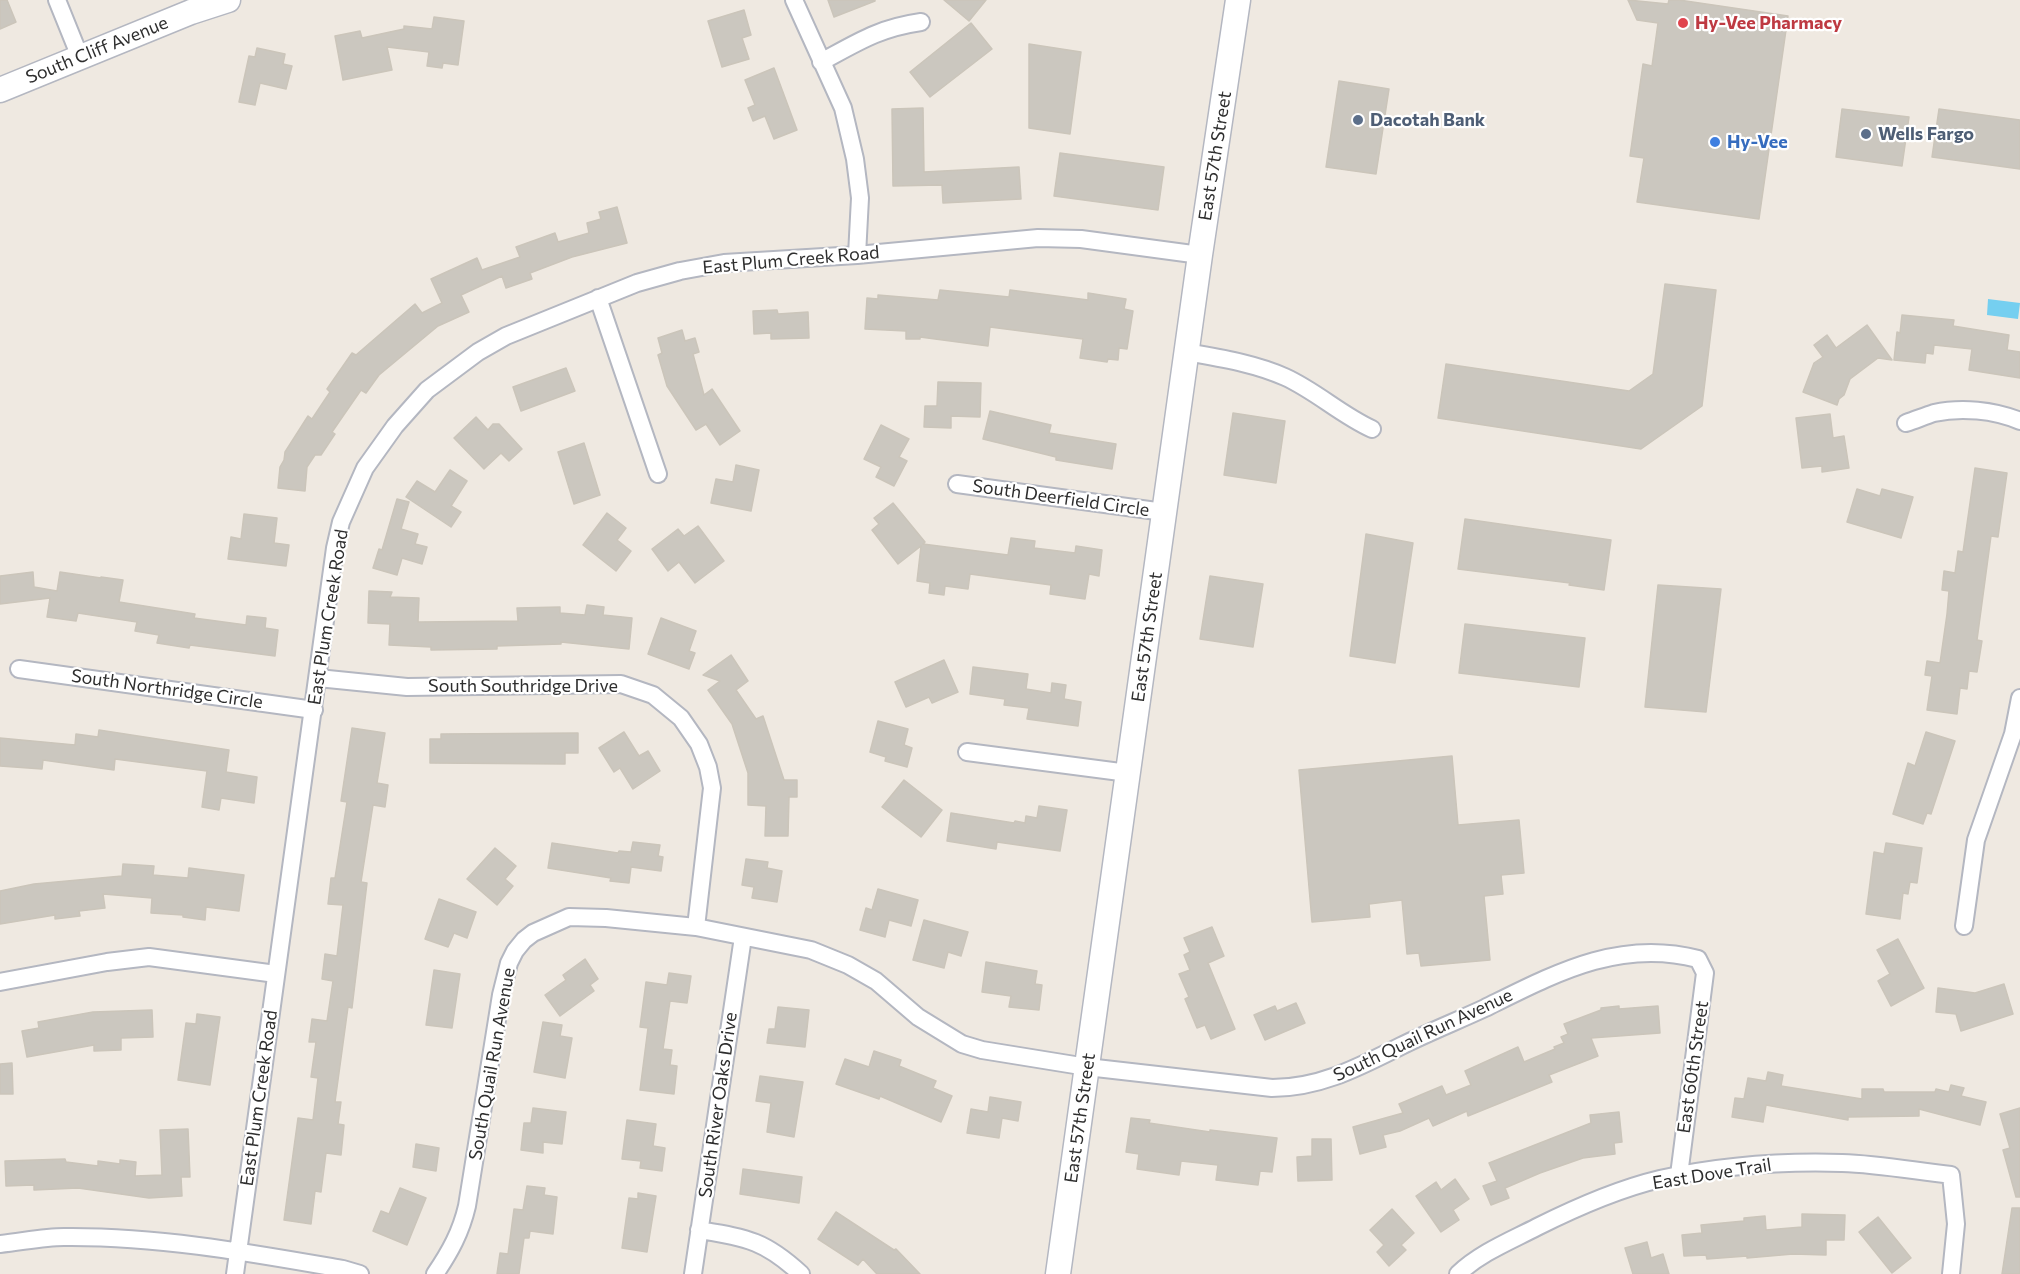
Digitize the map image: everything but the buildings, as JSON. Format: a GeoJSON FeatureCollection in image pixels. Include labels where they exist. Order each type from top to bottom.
{"type":"FeatureCollection","features":[{"type":"Feature","properties":{"kind":"main road","name":"South Cliff Avenue"},"geometry":{"type":"LineString","coordinates":[[0,90],[191,12],[228,0]]}},
{"type":"Feature","properties":{"kind":"main road","name":"East 57th Street"},"geometry":{"type":"LineString","coordinates":[[1058,1274],[1186,352],[1238,0]]}},
{"type":"Feature","properties":{"kind":"street"},"geometry":{"type":"LineString","coordinates":[[57,0],[80,57]]}},
{"type":"Feature","properties":{"kind":"street"},"geometry":{"type":"LineString","coordinates":[[794,0],[843,108],[855,159],[860,198],[857,255]]}},
{"type":"Feature","properties":{"kind":"street"},"geometry":{"type":"LineString","coordinates":[[821,62],[872,34],[898,25],[921,22]]}},
{"type":"Feature","properties":{"kind":"street","name":"East Plum Creek Road"},"geometry":{"type":"LineString","coordinates":[[235,1274],[314,710],[331,570],[342,522],[365,468],[380,446],[427,390],[478,352],[506,336],[648,280],[724,263],[857,255],[1057,238],[1103,241],[1200,255]]}},
{"type":"Feature","properties":{"kind":"street"},"geometry":{"type":"LineString","coordinates":[[598,298],[658,474]]}},
{"type":"Feature","properties":{"kind":"street"},"geometry":{"type":"LineString","coordinates":[[1186,352],[1240,363],[1285,377],[1319,395],[1342,412],[1372,429]]}},
{"type":"Feature","properties":{"kind":"street"},"geometry":{"type":"LineString","coordinates":[[1906,423],[1934,413],[1957,410],[1989,413],[2020,421]]}},
{"type":"Feature","properties":{"kind":"street","name":"South Deerfield Circle"},"geometry":{"type":"LineString","coordinates":[[957,484],[1164,512]]}},
{"type":"Feature","properties":{"kind":"street","name":"South Northridge Circle"},"geometry":{"type":"LineString","coordinates":[[19,669],[314,710]]}},
{"type":"Feature","properties":{"kind":"street","name":"South Southridge Drive"},"geometry":{"type":"LineString","coordinates":[[318,678],[407,687],[621,684],[653,695],[681,718],[699,744],[708,767],[712,788],[696,927]]}},
{"type":"Feature","properties":{"kind":"street"},"geometry":{"type":"LineString","coordinates":[[1964,926],[1976,840],[2013,734],[2020,698]]}},
{"type":"Feature","properties":{"kind":"street"},"geometry":{"type":"LineString","coordinates":[[967,752],[1128,773]]}},
{"type":"Feature","properties":{"kind":"street","name":"South Quail Run Avenue"},"geometry":{"type":"LineString","coordinates":[[435,1274],[461,1229],[467,1206],[501,995],[509,963],[515,951],[533,933],[569,917],[606,918],[696,927],[811,950],[876,981],[918,1017],[962,1044],[982,1050],[1087,1067],[1272,1088],[1292,1088],[1317,1083],[1350,1071],[1541,980],[1606,956],[1661,952],[1698,959]]}},
{"type":"Feature","properties":{"kind":"street","name":"South River Oaks Drive"},"geometry":{"type":"LineString","coordinates":[[693,1274],[743,937]]}},
{"type":"Feature","properties":{"kind":"street"},"geometry":{"type":"LineString","coordinates":[[0,982],[106,962],[149,957],[276,974]]}},
{"type":"Feature","properties":{"kind":"street","name":"East 60th Street"},"geometry":{"type":"LineString","coordinates":[[1679,1175],[1705,973],[1698,959]]}},
{"type":"Feature","properties":{"kind":"street","name":"East Dove Trail"},"geometry":{"type":"LineString","coordinates":[[1458,1274],[1504,1244],[1550,1221],[1607,1197],[1658,1180],[1767,1163],[1843,1163],[1951,1175],[1956,1224],[1951,1274]]}},
{"type":"Feature","properties":{"kind":"street"},"geometry":{"type":"LineString","coordinates":[[699,1230],[744,1237],[758,1243],[786,1260],[801,1274]]}},
{"type":"Feature","properties":{"kind":"street"},"geometry":{"type":"LineString","coordinates":[[0,1244],[63,1237],[134,1240],[238,1251],[360,1274]]}},
{"type":"Feature","properties":{"kind":"water"},"geometry":{"type":"Polygon","coordinates":[[[1988,299],[2020,303],[2018,319],[1987,315],[1988,299]]]}},
{"type":"Feature","properties":{"kind":"place","name":"Hy-Vee Pharmacy"},"geometry":{"type":"Point","coordinates":[1683,23]}},
{"type":"Feature","properties":{"kind":"place","name":"Dacotah Bank"},"geometry":{"type":"Point","coordinates":[1358,120]}},
{"type":"Feature","properties":{"kind":"place","name":"Wells Fargo"},"geometry":{"type":"Point","coordinates":[1866,134]}},
{"type":"Feature","properties":{"kind":"place","name":"Hy-Vee"},"geometry":{"type":"Point","coordinates":[1715,142]}}]}
